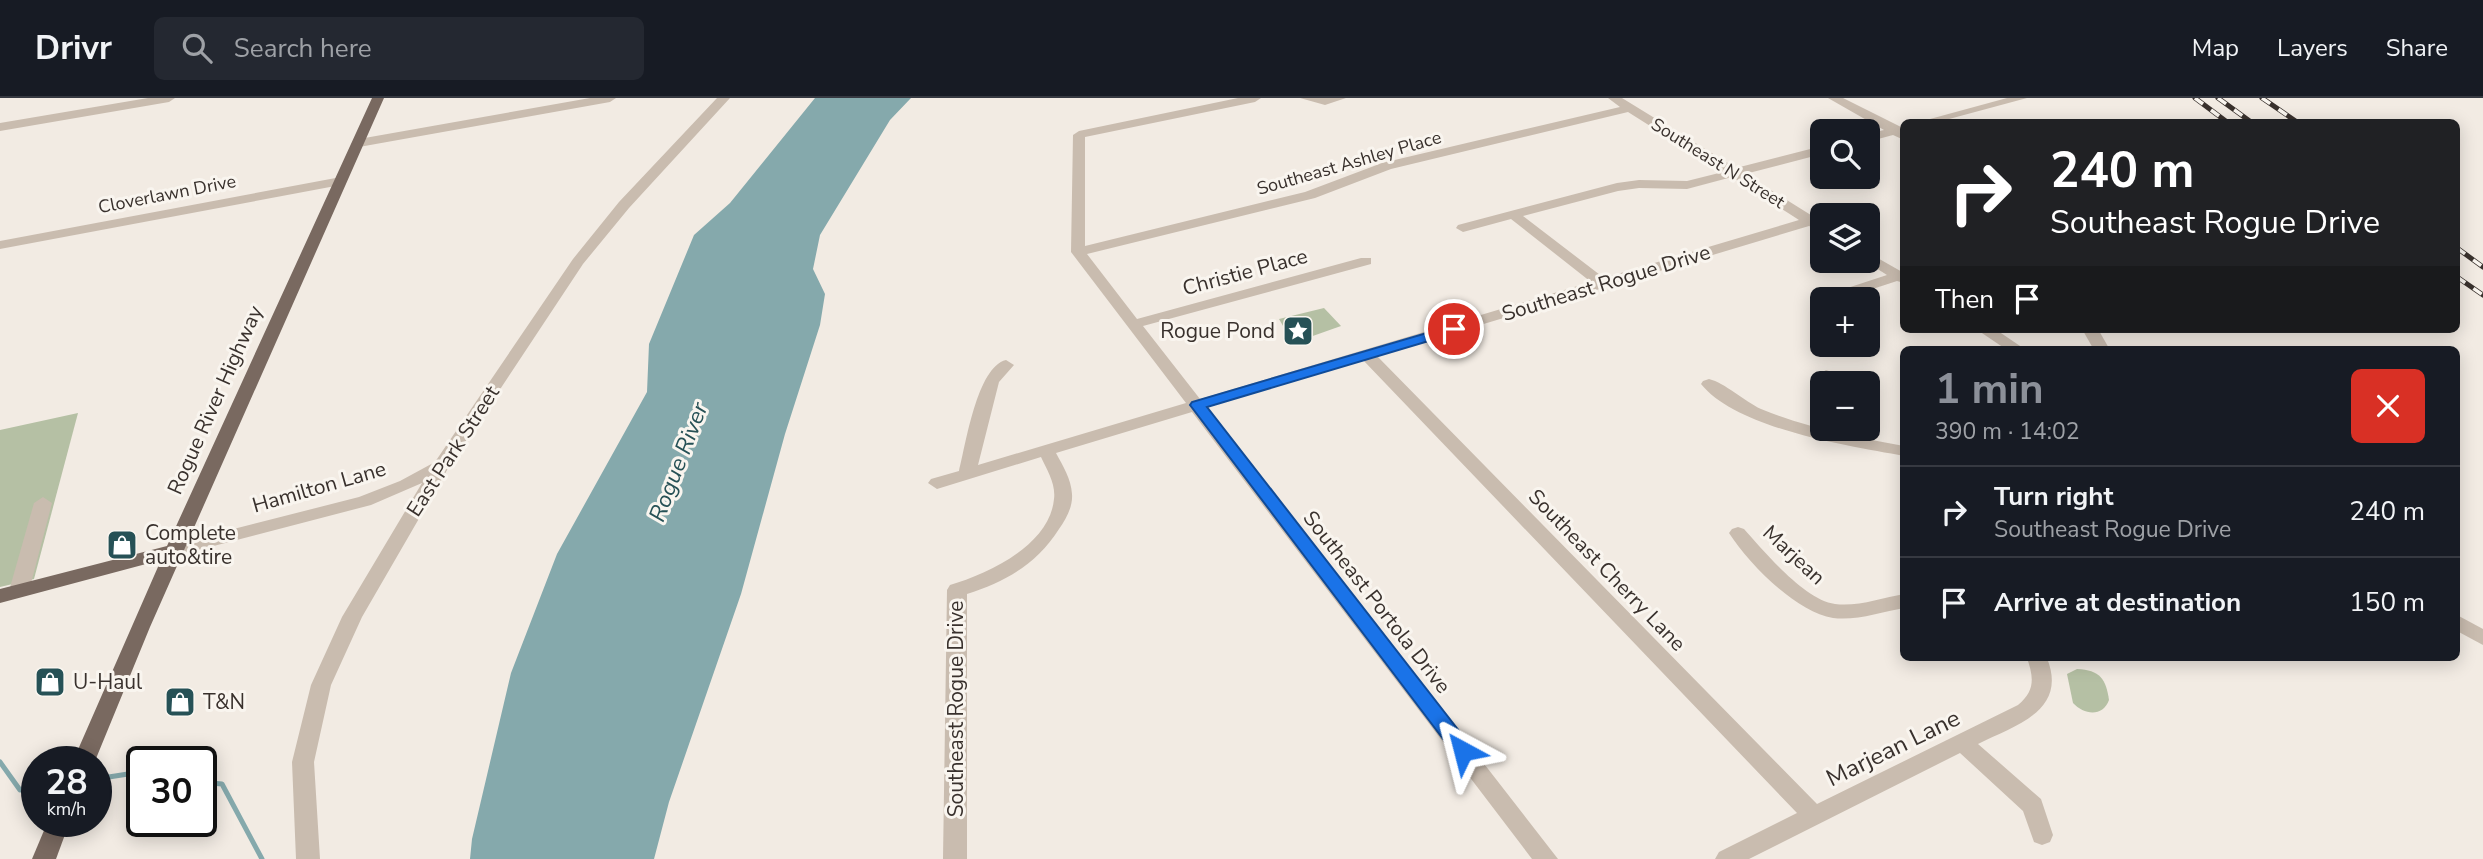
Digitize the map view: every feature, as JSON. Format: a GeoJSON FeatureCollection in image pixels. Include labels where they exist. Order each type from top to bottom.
{"type":"FeatureCollection","features":[{"type":"Feature","properties":{"kind":"main road","name":"Rogue River Highway"},"geometry":{"type":"LineString","coordinates":[[90,746],[175,550],[379,98]]}},
{"type":"Feature","properties":{"kind":"main road","name":"Hamilton Lane"},"geometry":{"type":"LineString","coordinates":[[9,593],[175,550]]}},
{"type":"Feature","properties":{"kind":"main road"},"geometry":{"type":"LineString","coordinates":[[44,859],[53,837]]}},
{"type":"Feature","properties":{"kind":"street"},"geometry":{"type":"LineString","coordinates":[[0,127],[170,98]]}},
{"type":"Feature","properties":{"kind":"street"},"geometry":{"type":"LineString","coordinates":[[359,143],[610,98]]}},
{"type":"Feature","properties":{"kind":"street","name":"East Park Street"},"geometry":{"type":"LineString","coordinates":[[308,859],[303,762],[321,685],[352,617],[442,464],[601,232],[724,98]]}},
{"type":"Feature","properties":{"kind":"street"},"geometry":{"type":"LineString","coordinates":[[1078,252],[1079,135],[1255,98]]}},
{"type":"Feature","properties":{"kind":"street"},"geometry":{"type":"LineString","coordinates":[[1306,98],[1325,101],[1340,98]]}},
{"type":"Feature","properties":{"kind":"street","name":"Southeast N Street"},"geometry":{"type":"LineString","coordinates":[[1614,98],[1810,221]]}},
{"type":"Feature","properties":{"kind":"street"},"geometry":{"type":"LineString","coordinates":[[1834,98],[1900,131]]}},
{"type":"Feature","properties":{"kind":"street"},"geometry":{"type":"LineString","coordinates":[[1937,119],[2021,98]]}},
{"type":"Feature","properties":{"kind":"street","name":"Southeast Ashley Place"},"geometry":{"type":"LineString","coordinates":[[1078,252],[1310,195],[1387,166],[1630,108]]}},
{"type":"Feature","properties":{"kind":"street"},"geometry":{"type":"LineString","coordinates":[[1880,135],[1900,131]]}},
{"type":"Feature","properties":{"kind":"street"},"geometry":{"type":"LineString","coordinates":[[1463,228],[1617,187],[1639,184],[1687,185],[1810,152]]}},
{"type":"Feature","properties":{"kind":"street","name":"Cloverlawn Drive"},"geometry":{"type":"LineString","coordinates":[[0,245],[341,181]]}},
{"type":"Feature","properties":{"kind":"street"},"geometry":{"type":"LineString","coordinates":[[1512,214],[1602,284]]}},
{"type":"Feature","properties":{"kind":"street","name":"Southeast Rogue Drive"},"geometry":{"type":"LineString","coordinates":[[955,859],[957,590],[986,582],[1022,561],[1044,541],[1058,517],[1064,494],[1047,451],[1602,284],[1810,227]]}},
{"type":"Feature","properties":{"kind":"street","name":"Southeast Portola Drive"},"geometry":{"type":"LineString","coordinates":[[1078,252],[1546,859]]}},
{"type":"Feature","properties":{"kind":"street","name":"Christie Place"},"geometry":{"type":"LineString","coordinates":[[1135,324],[1366,261]]}},
{"type":"Feature","properties":{"kind":"street"},"geometry":{"type":"LineString","coordinates":[[1880,265],[1900,277]]}},
{"type":"Feature","properties":{"kind":"street"},"geometry":{"type":"LineString","coordinates":[[1870,287],[1900,278]]}},
{"type":"Feature","properties":{"kind":"street"},"geometry":{"type":"LineString","coordinates":[[1990,333],[2012,346]]}},
{"type":"Feature","properties":{"kind":"street","name":"Southeast Cherry Lane"},"geometry":{"type":"LineString","coordinates":[[1368,356],[1814,816]]}},
{"type":"Feature","properties":{"kind":"street"},"geometry":{"type":"LineString","coordinates":[[967,474],[991,381],[1006,365]]}},
{"type":"Feature","properties":{"kind":"street"},"geometry":{"type":"LineString","coordinates":[[1709,384],[1738,405],[1810,427]]}},
{"type":"Feature","properties":{"kind":"street"},"geometry":{"type":"LineString","coordinates":[[1862,441],[1900,450]]}},
{"type":"Feature","properties":{"kind":"street"},"geometry":{"type":"LineString","coordinates":[[937,483],[1047,451]]}},
{"type":"Feature","properties":{"kind":"street","name":"Hamilton Lane"},"geometry":{"type":"LineString","coordinates":[[175,550],[365,501],[407,485],[442,464]]}},
{"type":"Feature","properties":{"kind":"street"},"geometry":{"type":"LineString","coordinates":[[9,593],[43,503]]}},
{"type":"Feature","properties":{"kind":"street","name":"Marjean"},"geometry":{"type":"LineString","coordinates":[[1738,533],[1807,601],[1820,609],[1836,611],[1900,602]]}},
{"type":"Feature","properties":{"kind":"street"},"geometry":{"type":"LineString","coordinates":[[2460,624],[2483,638]]}},
{"type":"Feature","properties":{"kind":"street","name":"Marjean Lane"},"geometry":{"type":"LineString","coordinates":[[1727,859],[2025,711],[2038,701],[2044,688],[2044,675],[2038,661]]}},
{"type":"Feature","properties":{"kind":"street"},"geometry":{"type":"LineString","coordinates":[[1963,743],[2033,806],[2042,835]]}},
{"type":"Feature","properties":{"kind":"green space"},"geometry":{"type":"Polygon","coordinates":[[[1324,308],[1341,326],[1293,343],[1279,319],[1324,308]]]}},
{"type":"Feature","properties":{"kind":"green space"},"geometry":{"type":"Polygon","coordinates":[[[78,413],[34,579],[0,587],[0,430],[78,413]]]}},
{"type":"Feature","properties":{"kind":"green space"},"geometry":{"type":"Polygon","coordinates":[[[2077,669],[2091,671],[2104,681],[2109,700],[2098,712],[2082,710],[2073,703],[2067,674],[2077,669]]]}},
{"type":"Feature","properties":{"kind":"water","name":"Rogue River"},"geometry":{"type":"Polygon","coordinates":[[[815,98],[911,98],[890,120],[820,235],[813,269],[825,294],[820,325],[785,434],[741,594],[669,802],[654,859],[470,859],[472,839],[511,673],[557,554],[647,392],[649,344],[694,235],[730,203],[815,98]]]}},
{"type":"Feature","properties":{"kind":"waterway"},"geometry":{"type":"LineString","coordinates":[[0,762],[21,790]]}},
{"type":"Feature","properties":{"kind":"waterway"},"geometry":{"type":"LineString","coordinates":[[112,776],[126,774]]}},
{"type":"Feature","properties":{"kind":"waterway"},"geometry":{"type":"LineString","coordinates":[[217,784],[222,784],[262,859]]}},
{"type":"Feature","properties":{"kind":"railway"},"geometry":{"type":"LineString","coordinates":[[2195,98],[2223,119]]}},
{"type":"Feature","properties":{"kind":"railway"},"geometry":{"type":"LineString","coordinates":[[2218,98],[2247,119]]}},
{"type":"Feature","properties":{"kind":"railway"},"geometry":{"type":"LineString","coordinates":[[2262,98],[2293,119]]}},
{"type":"Feature","properties":{"kind":"railway"},"geometry":{"type":"LineString","coordinates":[[2460,250],[2483,267]]}},
{"type":"Feature","properties":{"kind":"railway"},"geometry":{"type":"LineString","coordinates":[[2460,279],[2483,295]]}},
{"type":"Feature","properties":{"kind":"place","name":"Rogue Pond"},"geometry":{"type":"Point","coordinates":[1298,331]}},
{"type":"Feature","properties":{"kind":"place","name":"Complete auto&tire"},"geometry":{"type":"Point","coordinates":[122,545]}},
{"type":"Feature","properties":{"kind":"place","name":"U-Haul"},"geometry":{"type":"Point","coordinates":[50,682]}},
{"type":"Feature","properties":{"kind":"place","name":"T&N"},"geometry":{"type":"Point","coordinates":[180,702]}},
{"type":"Feature","properties":{"kind":"route"},"geometry":{"type":"LineString","coordinates":[[1454,329],[1198,405],[1463,751]]}}]}
